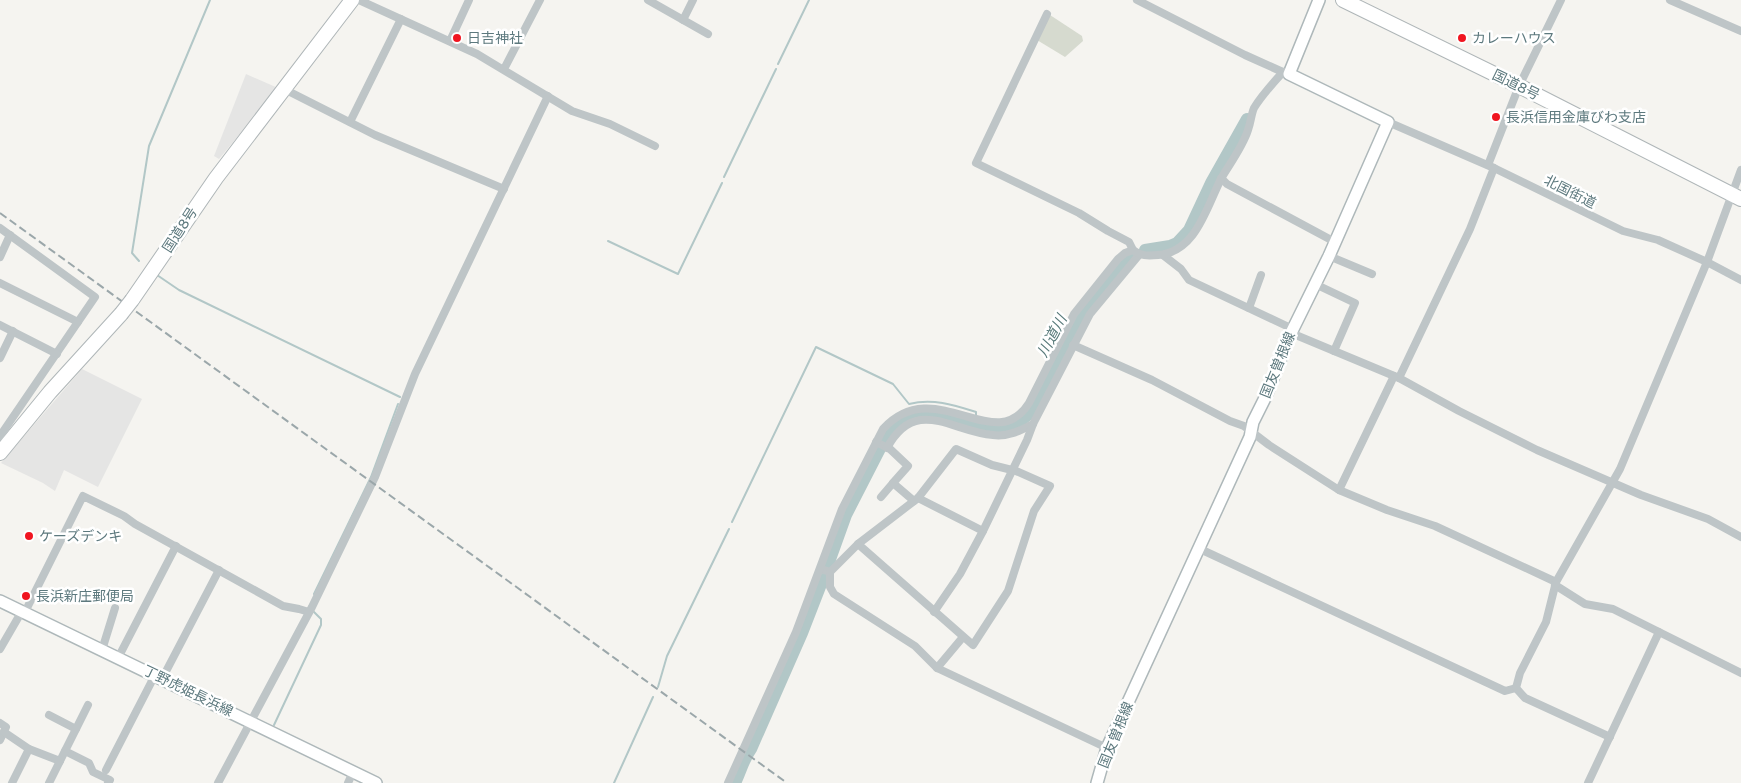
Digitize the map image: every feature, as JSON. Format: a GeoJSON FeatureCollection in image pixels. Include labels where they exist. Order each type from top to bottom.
{"type":"FeatureCollection","features":[{"type":"Feature","properties":{"kind":"highway","name":"国道8号"},"geometry":{"type":"LineString","coordinates":[[0,453],[50,392],[132,300],[200,199],[352,0]]}},
{"type":"Feature","properties":{"kind":"highway","name":"国道8号"},"geometry":{"type":"LineString","coordinates":[[1343,0],[1519,86],[1737,197]]}},
{"type":"Feature","properties":{"kind":"main road"},"geometry":{"type":"LineString","coordinates":[[1319,0],[1286,73],[1388,122]]}},
{"type":"Feature","properties":{"kind":"main road","name":"国友曽根線"},"geometry":{"type":"LineString","coordinates":[[1098,783],[1107,748],[1200,549],[1250,437],[1253,422],[1266,396],[1292,331],[1329,256],[1388,122]]}},
{"type":"Feature","properties":{"kind":"main road","name":"丁野虎姫長浜線"},"geometry":{"type":"LineString","coordinates":[[0,601],[376,783]]}},
{"type":"Feature","properties":{"kind":"street"},"geometry":{"type":"LineString","coordinates":[[360,0],[450,41],[504,69],[572,111],[610,124],[654,146]]}},
{"type":"Feature","properties":{"kind":"street"},"geometry":{"type":"LineString","coordinates":[[450,41],[469,0]]}},
{"type":"Feature","properties":{"kind":"street"},"geometry":{"type":"LineString","coordinates":[[504,69],[540,0]]}},
{"type":"Feature","properties":{"kind":"street"},"geometry":{"type":"LineString","coordinates":[[648,0],[708,34]]}},
{"type":"Feature","properties":{"kind":"street"},"geometry":{"type":"LineString","coordinates":[[683,20],[693,0]]}},
{"type":"Feature","properties":{"kind":"street"},"geometry":{"type":"LineString","coordinates":[[728,783],[796,632],[842,509],[882,445],[889,423],[901,415],[916,409],[936,408],[992,424],[1012,420],[1021,414],[1029,403],[1078,308],[1118,259],[1125,253],[1136,252],[1163,255],[1180,248],[1194,234],[1221,178],[1248,131],[1255,106],[1286,73],[1245,55],[1137,0]]}},
{"type":"Feature","properties":{"kind":"street"},"geometry":{"type":"LineString","coordinates":[[1339,490],[1466,238],[1519,86],[1561,0]]}},
{"type":"Feature","properties":{"kind":"street"},"geometry":{"type":"LineString","coordinates":[[1670,0],[1741,31]]}},
{"type":"Feature","properties":{"kind":"street"},"geometry":{"type":"LineString","coordinates":[[1048,14],[976,163],[1079,212],[1108,232],[1129,242],[1136,252]]}},
{"type":"Feature","properties":{"kind":"street"},"geometry":{"type":"LineString","coordinates":[[350,122],[401,19]]}},
{"type":"Feature","properties":{"kind":"street"},"geometry":{"type":"LineString","coordinates":[[284,89],[375,134],[504,189]]}},
{"type":"Feature","properties":{"kind":"street"},"geometry":{"type":"LineString","coordinates":[[218,783],[309,612],[375,477],[414,374],[548,96]]}},
{"type":"Feature","properties":{"kind":"street","name":"北国街道"},"geometry":{"type":"LineString","coordinates":[[1388,122],[1491,166],[1622,232],[1658,240],[1741,280]]}},
{"type":"Feature","properties":{"kind":"street"},"geometry":{"type":"LineString","coordinates":[[1516,688],[1520,673],[1546,622],[1555,583],[1613,482],[1707,262],[1737,197],[1741,170]]}},
{"type":"Feature","properties":{"kind":"street"},"geometry":{"type":"LineString","coordinates":[[1221,178],[1226,184],[1335,242]]}},
{"type":"Feature","properties":{"kind":"street"},"geometry":{"type":"LineString","coordinates":[[0,228],[95,297],[0,436]]}},
{"type":"Feature","properties":{"kind":"street"},"geometry":{"type":"LineString","coordinates":[[0,258],[10,235]]}},
{"type":"Feature","properties":{"kind":"street"},"geometry":{"type":"LineString","coordinates":[[934,612],[960,574],[983,531],[1032,424],[1073,344],[1090,314],[1136,252]]}},
{"type":"Feature","properties":{"kind":"street"},"geometry":{"type":"LineString","coordinates":[[1163,255],[1181,269],[1189,280],[1292,331],[1396,377],[1529,446],[1642,495],[1708,519],[1741,537]]}},
{"type":"Feature","properties":{"kind":"street"},"geometry":{"type":"LineString","coordinates":[[1329,256],[1372,274]]}},
{"type":"Feature","properties":{"kind":"street"},"geometry":{"type":"LineString","coordinates":[[1248,308],[1261,275]]}},
{"type":"Feature","properties":{"kind":"street"},"geometry":{"type":"LineString","coordinates":[[0,283],[78,322]]}},
{"type":"Feature","properties":{"kind":"street"},"geometry":{"type":"LineString","coordinates":[[1315,284],[1355,303],[1334,351]]}},
{"type":"Feature","properties":{"kind":"street"},"geometry":{"type":"LineString","coordinates":[[0,325],[57,354]]}},
{"type":"Feature","properties":{"kind":"street"},"geometry":{"type":"LineString","coordinates":[[0,358],[13,331]]}},
{"type":"Feature","properties":{"kind":"street"},"geometry":{"type":"LineString","coordinates":[[1073,344],[1152,380],[1251,430],[1269,445],[1339,490],[1387,510],[1436,526],[1555,583],[1585,604],[1613,609],[1741,673]]}},
{"type":"Feature","properties":{"kind":"street"},"geometry":{"type":"LineString","coordinates":[[882,445],[900,430],[920,420],[937,420],[992,435],[1007,435],[1032,424]]}},
{"type":"Feature","properties":{"kind":"street"},"geometry":{"type":"LineString","coordinates":[[881,497],[908,466],[882,445]]}},
{"type":"Feature","properties":{"kind":"street"},"geometry":{"type":"LineString","coordinates":[[858,544],[973,645],[1008,591],[1034,511],[1050,486],[1012,470],[992,465],[956,449],[916,500],[858,544],[830,572],[830,587],[834,594],[915,646],[937,668],[1107,748]]}},
{"type":"Feature","properties":{"kind":"street"},"geometry":{"type":"LineString","coordinates":[[894,483],[916,500],[983,531]]}},
{"type":"Feature","properties":{"kind":"street"},"geometry":{"type":"LineString","coordinates":[[0,648],[23,612],[83,496],[124,516],[283,606],[309,612]]}},
{"type":"Feature","properties":{"kind":"street"},"geometry":{"type":"LineString","coordinates":[[118,658],[176,546]]}},
{"type":"Feature","properties":{"kind":"street"},"geometry":{"type":"LineString","coordinates":[[1200,549],[1505,690],[1516,688]]}},
{"type":"Feature","properties":{"kind":"street"},"geometry":{"type":"LineString","coordinates":[[821,569],[830,572]]}},
{"type":"Feature","properties":{"kind":"street"},"geometry":{"type":"LineString","coordinates":[[106,770],[219,570]]}},
{"type":"Feature","properties":{"kind":"street"},"geometry":{"type":"LineString","coordinates":[[102,650],[115,608]]}},
{"type":"Feature","properties":{"kind":"street"},"geometry":{"type":"LineString","coordinates":[[1588,783],[1659,632]]}},
{"type":"Feature","properties":{"kind":"street"},"geometry":{"type":"LineString","coordinates":[[937,668],[963,637]]}},
{"type":"Feature","properties":{"kind":"street"},"geometry":{"type":"LineString","coordinates":[[1516,688],[1525,698],[1610,737]]}},
{"type":"Feature","properties":{"kind":"street"},"geometry":{"type":"LineString","coordinates":[[49,783],[88,705]]}},
{"type":"Feature","properties":{"kind":"street"},"geometry":{"type":"LineString","coordinates":[[49,715],[76,729]]}},
{"type":"Feature","properties":{"kind":"street"},"geometry":{"type":"LineString","coordinates":[[0,723],[6,727],[0,740]]}},
{"type":"Feature","properties":{"kind":"street"},"geometry":{"type":"LineString","coordinates":[[4,732],[29,749],[60,761]]}},
{"type":"Feature","properties":{"kind":"street"},"geometry":{"type":"LineString","coordinates":[[12,783],[29,749]]}},
{"type":"Feature","properties":{"kind":"street"},"geometry":{"type":"LineString","coordinates":[[65,750],[89,763],[93,772],[110,780],[108,783]]}},
{"type":"Feature","properties":{"kind":"street"},"geometry":{"type":"LineString","coordinates":[[348,783],[353,772]]}},
{"type":"Feature","properties":{"kind":"shaded area"},"geometry":{"type":"Polygon","coordinates":[[[1050,15],[1082,36],[1083,41],[1065,57],[1037,40],[1050,15]]]}},
{"type":"Feature","properties":{"kind":"shaded area"},"geometry":{"type":"Polygon","coordinates":[[[246,74],[278,88],[219,159],[214,156],[246,74]]]}},
{"type":"Feature","properties":{"kind":"shaded area"},"geometry":{"type":"Polygon","coordinates":[[[82,369],[142,399],[98,487],[64,470],[55,491],[43,483],[1,463],[82,369]]]}},
{"type":"Feature","properties":{"kind":"waterway"},"geometry":{"type":"LineString","coordinates":[[139,261],[132,253],[149,146],[210,0]]}},
{"type":"Feature","properties":{"kind":"waterway"},"geometry":{"type":"LineString","coordinates":[[778,64],[809,0]]}},
{"type":"Feature","properties":{"kind":"waterway"},"geometry":{"type":"LineString","coordinates":[[724,177],[776,69]]}},
{"type":"Feature","properties":{"kind":"waterway","name":"川道川"},"geometry":{"type":"LineString","coordinates":[[1145,250],[1177,243],[1189,230],[1211,183],[1247,119]]}},
{"type":"Feature","properties":{"kind":"waterway"},"geometry":{"type":"LineString","coordinates":[[608,241],[678,274],[722,183]]}},
{"type":"Feature","properties":{"kind":"waterway"},"geometry":{"type":"LineString","coordinates":[[828,565],[846,515],[887,435],[906,420],[925,415],[944,416],[997,429],[1014,425],[1031,411],[1084,312],[1130,257]]}},
{"type":"Feature","properties":{"kind":"waterway"},"geometry":{"type":"LineString","coordinates":[[157,275],[179,290],[400,397]]}},
{"type":"Feature","properties":{"kind":"waterway"},"geometry":{"type":"LineString","coordinates":[[732,522],[816,347],[893,384],[909,404],[918,402],[943,403],[976,412],[976,415]]}},
{"type":"Feature","properties":{"kind":"waterway"},"geometry":{"type":"LineString","coordinates":[[314,594],[371,477],[398,404]]}},
{"type":"Feature","properties":{"kind":"waterway"},"geometry":{"type":"LineString","coordinates":[[658,687],[667,656],[729,529]]}},
{"type":"Feature","properties":{"kind":"waterway"},"geometry":{"type":"LineString","coordinates":[[735,783],[802,633],[823,579]]}},
{"type":"Feature","properties":{"kind":"waterway"},"geometry":{"type":"LineString","coordinates":[[274,725],[321,625],[321,619],[313,611]]}},
{"type":"Feature","properties":{"kind":"waterway"},"geometry":{"type":"LineString","coordinates":[[614,783],[653,697]]}},
{"type":"Feature","properties":{"kind":"railway"},"geometry":{"type":"LineString","coordinates":[[0,213],[787,783]]}},
{"type":"Feature","properties":{"kind":"place","name":"日吉神社"},"geometry":{"type":"Point","coordinates":[457,38]}},
{"type":"Feature","properties":{"kind":"place","name":"カレーハウス"},"geometry":{"type":"Point","coordinates":[1462,38]}},
{"type":"Feature","properties":{"kind":"place","name":"長浜信用金庫びわ支店"},"geometry":{"type":"Point","coordinates":[1496,117]}},
{"type":"Feature","properties":{"kind":"place","name":"ケーズデンキ"},"geometry":{"type":"Point","coordinates":[29,536]}},
{"type":"Feature","properties":{"kind":"place","name":"長浜新庄郵便局"},"geometry":{"type":"Point","coordinates":[26,596]}}]}
